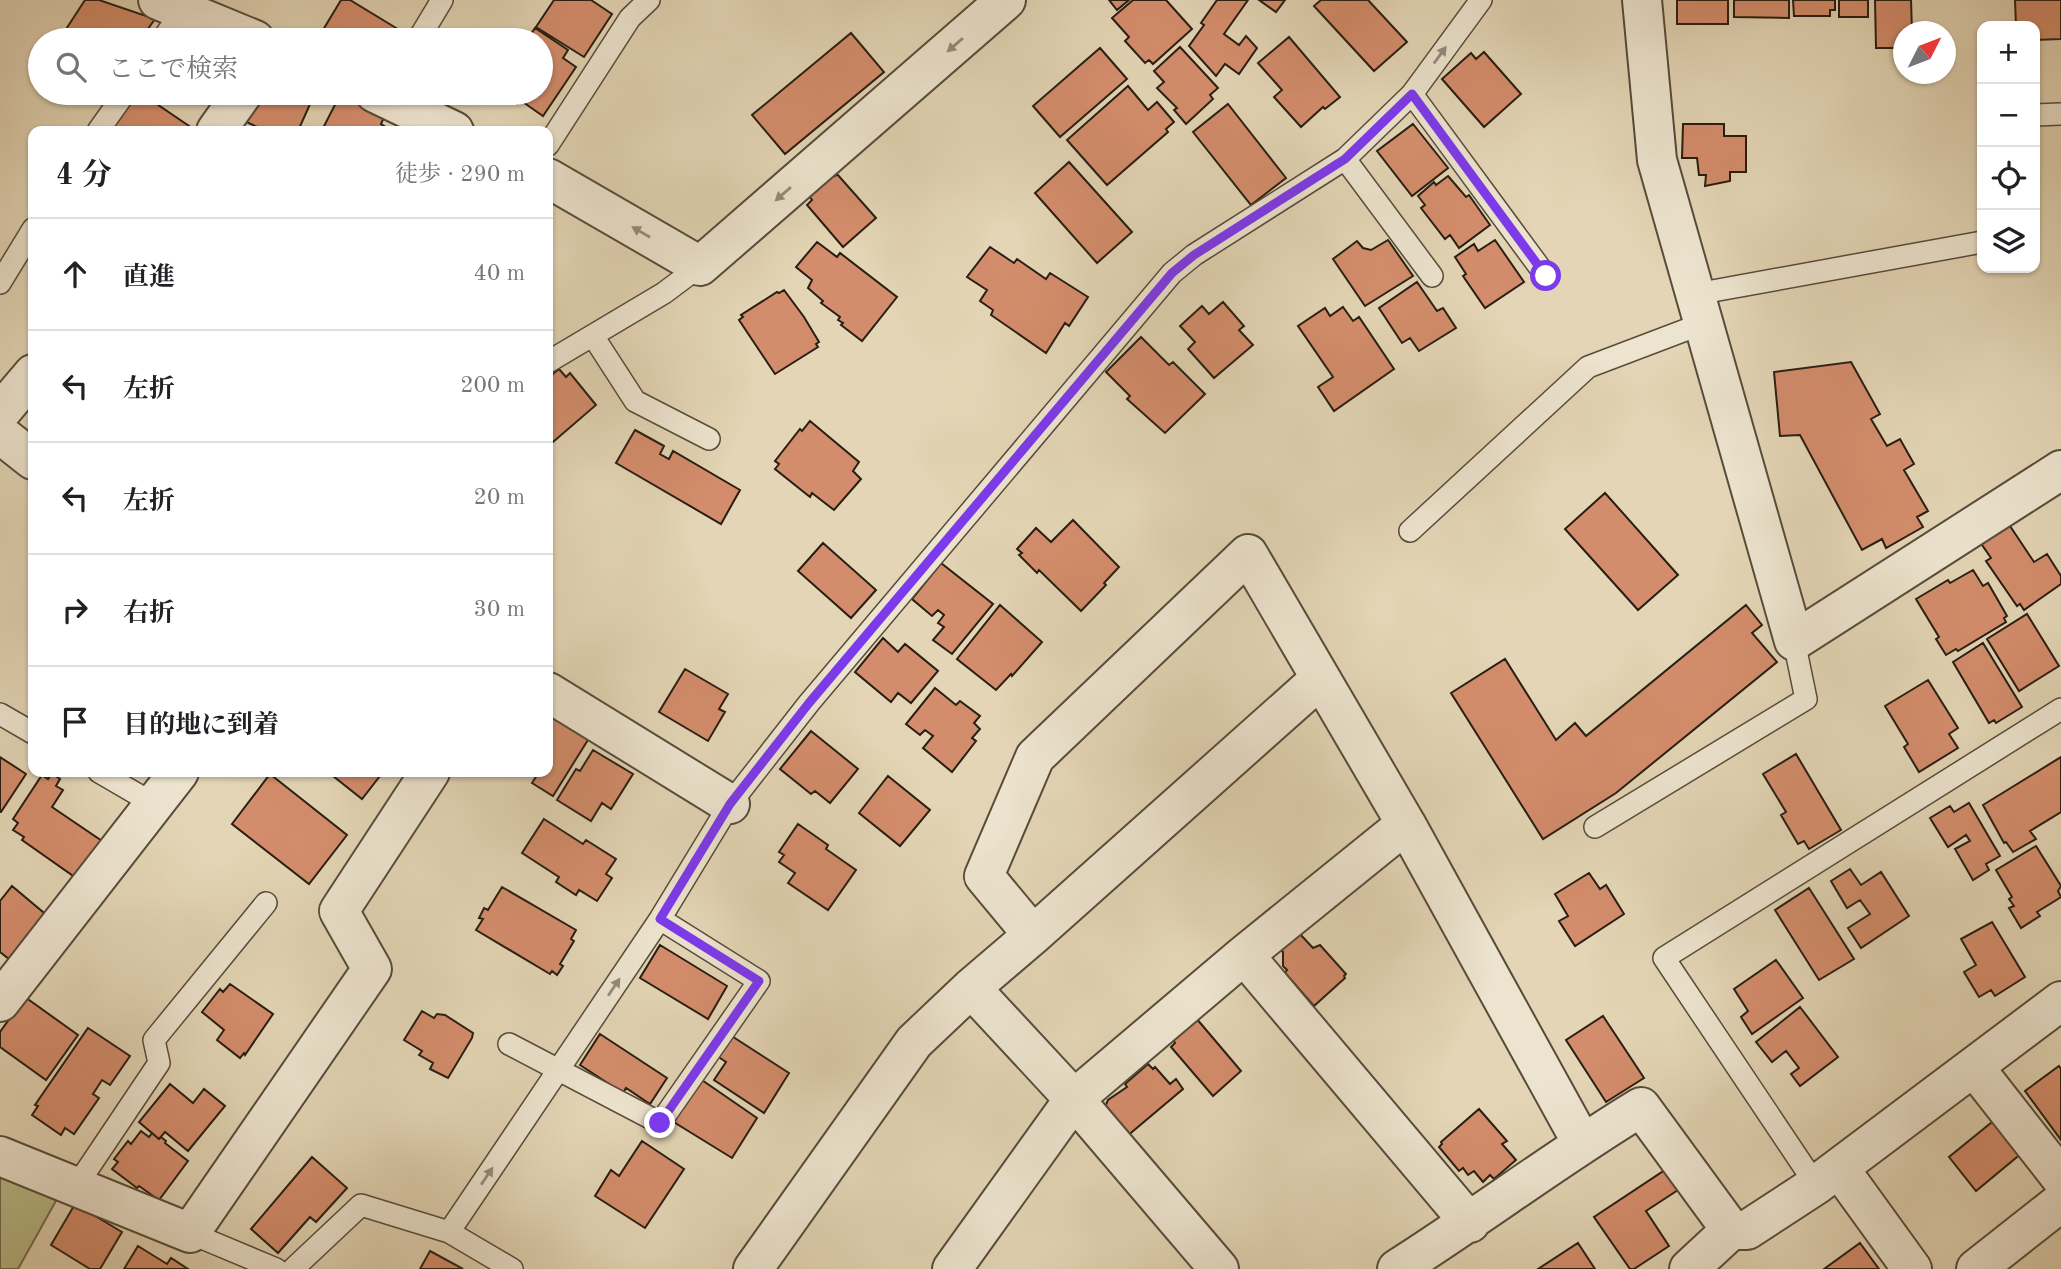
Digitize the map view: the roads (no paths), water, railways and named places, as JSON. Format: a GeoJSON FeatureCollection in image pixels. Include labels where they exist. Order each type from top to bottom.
{"type":"FeatureCollection","features":[{"type":"Feature","properties":{"kind":"street"},"geometry":{"type":"LineString","coordinates":[[553,181],[700,266],[1006,0]]}},
{"type":"Feature","properties":{"kind":"street"},"geometry":{"type":"LineString","coordinates":[[1642,0],[1657,160],[1794,641],[2061,470]]}},
{"type":"Feature","properties":{"kind":"street"},"geometry":{"type":"LineString","coordinates":[[167,17],[209,28]]}},
{"type":"Feature","properties":{"kind":"street"},"geometry":{"type":"LineString","coordinates":[[220,126],[234,105]]}},
{"type":"Feature","properties":{"kind":"street"},"geometry":{"type":"LineString","coordinates":[[403,105],[444,126]]}},
{"type":"Feature","properties":{"kind":"street"},"geometry":{"type":"LineString","coordinates":[[0,413],[28,380]]}},
{"type":"Feature","properties":{"kind":"street"},"geometry":{"type":"LineString","coordinates":[[0,435],[28,456]]}},
{"type":"Feature","properties":{"kind":"street"},"geometry":{"type":"LineString","coordinates":[[1033,935],[984,876],[1035,757],[1248,554],[1406,824],[1581,1143]]}},
{"type":"Feature","properties":{"kind":"street"},"geometry":{"type":"LineString","coordinates":[[753,1269],[914,1042],[971,988],[1320,679]]}},
{"type":"Feature","properties":{"kind":"street"},"geometry":{"type":"LineString","coordinates":[[553,695],[730,804]]}},
{"type":"Feature","properties":{"kind":"street"},"geometry":{"type":"LineString","coordinates":[[0,1002],[175,777]]}},
{"type":"Feature","properties":{"kind":"street"},"geometry":{"type":"LineString","coordinates":[[0,1156],[190,1233],[372,969],[339,911],[427,777]]}},
{"type":"Feature","properties":{"kind":"street"},"geometry":{"type":"LineString","coordinates":[[963,1264],[1074,1099],[1244,955],[1406,824]]}},
{"type":"Feature","properties":{"kind":"street"},"geometry":{"type":"LineString","coordinates":[[1244,955],[1470,1223]]}},
{"type":"Feature","properties":{"kind":"street"},"geometry":{"type":"LineString","coordinates":[[971,988],[1074,1099],[1219,1269]]}},
{"type":"Feature","properties":{"kind":"street"},"geometry":{"type":"LineString","coordinates":[[1689,1269],[1731,1230],[1747,1230],[1828,1176],[2061,1001]]}},
{"type":"Feature","properties":{"kind":"street"},"geometry":{"type":"LineString","coordinates":[[1974,1067],[2061,1178]]}},
{"type":"Feature","properties":{"kind":"street"},"geometry":{"type":"LineString","coordinates":[[1397,1269],[1470,1223],[1581,1143],[1641,1107],[1731,1230]]}},
{"type":"Feature","properties":{"kind":"street"},"geometry":{"type":"LineString","coordinates":[[1828,1176],[1912,1269]]}},
{"type":"Feature","properties":{"kind":"street"},"geometry":{"type":"LineString","coordinates":[[1976,1269],[2061,1202]]}},
{"type":"Feature","properties":{"kind":"lane"},"geometry":{"type":"LineString","coordinates":[[425,28],[442,0]]}},
{"type":"Feature","properties":{"kind":"lane"},"geometry":{"type":"LineString","coordinates":[[553,137],[630,18],[649,0]]}},
{"type":"Feature","properties":{"kind":"lane"},"geometry":{"type":"LineString","coordinates":[[449,1232],[660,919],[730,804],[818,692],[1172,273],[1194,255],[1345,159],[1412,94],[1481,0]]}},
{"type":"Feature","properties":{"kind":"lane"},"geometry":{"type":"LineString","coordinates":[[1412,94],[1546,276]]}},
{"type":"Feature","properties":{"kind":"lane"},"geometry":{"type":"LineString","coordinates":[[102,126],[116,105]]}},
{"type":"Feature","properties":{"kind":"lane"},"geometry":{"type":"LineString","coordinates":[[2040,115],[2061,114]]}},
{"type":"Feature","properties":{"kind":"lane"},"geometry":{"type":"LineString","coordinates":[[1345,159],[1432,276]]}},
{"type":"Feature","properties":{"kind":"lane"},"geometry":{"type":"LineString","coordinates":[[0,283],[28,237]]}},
{"type":"Feature","properties":{"kind":"lane"},"geometry":{"type":"LineString","coordinates":[[1410,531],[1588,367],[1700,309],[1977,243]]}},
{"type":"Feature","properties":{"kind":"lane"},"geometry":{"type":"LineString","coordinates":[[553,359],[664,293],[700,266]]}},
{"type":"Feature","properties":{"kind":"lane"},"geometry":{"type":"LineString","coordinates":[[593,336],[635,401],[709,439]]}},
{"type":"Feature","properties":{"kind":"lane"},"geometry":{"type":"LineString","coordinates":[[1595,827],[1806,699],[1794,641]]}},
{"type":"Feature","properties":{"kind":"lane"},"geometry":{"type":"LineString","coordinates":[[1828,1176],[1664,958],[2061,709]]}},
{"type":"Feature","properties":{"kind":"lane"},"geometry":{"type":"LineString","coordinates":[[0,714],[28,730]]}},
{"type":"Feature","properties":{"kind":"lane"},"geometry":{"type":"LineString","coordinates":[[108,777],[154,804]]}},
{"type":"Feature","properties":{"kind":"lane"},"geometry":{"type":"LineString","coordinates":[[75,1188],[159,1063],[154,1040],[266,903]]}},
{"type":"Feature","properties":{"kind":"lane"},"geometry":{"type":"LineString","coordinates":[[509,1045],[660,1123],[759,981],[660,919]]}},
{"type":"Feature","properties":{"kind":"lane"},"geometry":{"type":"LineString","coordinates":[[293,1269],[360,1205],[449,1232],[512,1269]]}},
{"type":"Feature","properties":{"kind":"lane"},"geometry":{"type":"LineString","coordinates":[[190,1233],[276,1269]]}}]}
